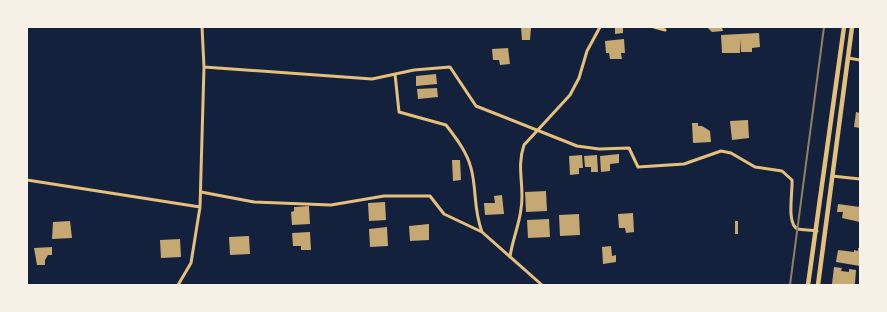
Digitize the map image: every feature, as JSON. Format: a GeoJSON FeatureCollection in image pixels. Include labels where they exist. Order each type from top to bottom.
{"type":"FeatureCollection","features":[{"type":"Feature","properties":{"kind":"main road"},"geometry":{"type":"LineString","coordinates":[[808,285],[817,231],[844,27]]}},
{"type":"Feature","properties":{"kind":"main road"},"geometry":{"type":"LineString","coordinates":[[818,285],[852,27]]}},
{"type":"Feature","properties":{"kind":"street"},"geometry":{"type":"LineString","coordinates":[[178,285],[187,272],[190,263],[200,207],[204,67],[202,27]]}},
{"type":"Feature","properties":{"kind":"street"},"geometry":{"type":"LineString","coordinates":[[510,258],[522,208],[519,171],[521,154],[528,139],[538,131],[574,89],[587,51],[600,27]]}},
{"type":"Feature","properties":{"kind":"street"},"geometry":{"type":"LineString","coordinates":[[654,27],[665,30]]}},
{"type":"Feature","properties":{"kind":"street"},"geometry":{"type":"LineString","coordinates":[[848,58],[860,60]]}},
{"type":"Feature","properties":{"kind":"street"},"geometry":{"type":"LineString","coordinates":[[204,67],[372,79],[414,70],[450,67],[476,106],[577,146],[599,150],[629,148],[638,167],[684,164],[720,151],[731,153],[755,167],[782,171],[788,176],[792,184],[791,221],[797,228],[817,231]]}},
{"type":"Feature","properties":{"kind":"street"},"geometry":{"type":"LineString","coordinates":[[395,74],[400,112],[446,125],[467,157],[473,176],[475,209],[482,232]]}},
{"type":"Feature","properties":{"kind":"street"},"geometry":{"type":"LineString","coordinates":[[832,176],[860,179]]}},
{"type":"Feature","properties":{"kind":"street"},"geometry":{"type":"LineString","coordinates":[[27,180],[200,207]]}},
{"type":"Feature","properties":{"kind":"street"},"geometry":{"type":"LineString","coordinates":[[201,192],[254,202],[331,206],[384,196],[430,196],[444,214],[482,232],[542,285]]}},
{"type":"Feature","properties":{"kind":"building"},"geometry":{"type":"Polygon","coordinates":[[[521,27],[531,28],[530,40],[522,40],[521,27]]]}},
{"type":"Feature","properties":{"kind":"building"},"geometry":{"type":"Polygon","coordinates":[[[615,27],[623,27],[623,33],[615,34],[615,27]]]}},
{"type":"Feature","properties":{"kind":"building"},"geometry":{"type":"Polygon","coordinates":[[[707,27],[722,27],[723,31],[712,32],[707,27]]]}},
{"type":"Feature","properties":{"kind":"building"},"geometry":{"type":"Polygon","coordinates":[[[759,33],[760,47],[752,48],[752,52],[741,52],[740,39],[740,53],[722,53],[721,35],[759,33]]]}},
{"type":"Feature","properties":{"kind":"building"},"geometry":{"type":"Polygon","coordinates":[[[624,39],[625,53],[621,53],[622,59],[610,59],[609,53],[606,53],[605,41],[624,39]]]}},
{"type":"Feature","properties":{"kind":"building"},"geometry":{"type":"Polygon","coordinates":[[[508,48],[510,64],[500,65],[499,60],[493,60],[492,49],[508,48]]]}},
{"type":"Feature","properties":{"kind":"building"},"geometry":{"type":"Polygon","coordinates":[[[436,74],[437,84],[416,86],[416,76],[436,74]]]}},
{"type":"Feature","properties":{"kind":"building"},"geometry":{"type":"Polygon","coordinates":[[[437,88],[438,97],[418,99],[417,89],[437,88]]]}},
{"type":"Feature","properties":{"kind":"building"},"geometry":{"type":"Polygon","coordinates":[[[856,112],[860,113],[860,128],[854,127],[856,112]]]}},
{"type":"Feature","properties":{"kind":"building"},"geometry":{"type":"Polygon","coordinates":[[[748,120],[749,138],[732,140],[730,121],[748,120]]]}},
{"type":"Feature","properties":{"kind":"building"},"geometry":{"type":"Polygon","coordinates":[[[692,123],[698,123],[698,126],[702,126],[710,131],[711,142],[693,143],[692,123]]]}},
{"type":"Feature","properties":{"kind":"building"},"geometry":{"type":"Polygon","coordinates":[[[619,154],[619,163],[610,164],[610,171],[601,172],[600,156],[619,154]]]}},
{"type":"Feature","properties":{"kind":"building"},"geometry":{"type":"Polygon","coordinates":[[[582,155],[583,168],[579,168],[579,174],[570,175],[569,156],[582,155]]]}},
{"type":"Feature","properties":{"kind":"building"},"geometry":{"type":"Polygon","coordinates":[[[597,155],[598,172],[591,172],[591,167],[585,167],[584,156],[597,155]]]}},
{"type":"Feature","properties":{"kind":"building"},"geometry":{"type":"Polygon","coordinates":[[[452,160],[460,160],[461,180],[453,181],[452,160]]]}},
{"type":"Feature","properties":{"kind":"building"},"geometry":{"type":"Polygon","coordinates":[[[546,191],[547,211],[526,212],[525,192],[546,191]]]}},
{"type":"Feature","properties":{"kind":"building"},"geometry":{"type":"Polygon","coordinates":[[[502,195],[504,214],[485,215],[484,203],[495,203],[494,196],[502,195]]]}},
{"type":"Feature","properties":{"kind":"building"},"geometry":{"type":"Polygon","coordinates":[[[385,202],[386,220],[369,221],[368,203],[385,202]]]}},
{"type":"Feature","properties":{"kind":"building"},"geometry":{"type":"Polygon","coordinates":[[[838,204],[860,207],[860,222],[842,218],[843,212],[837,212],[838,204]]]}},
{"type":"Feature","properties":{"kind":"building"},"geometry":{"type":"Polygon","coordinates":[[[309,206],[310,224],[292,225],[291,212],[294,211],[294,207],[309,206]]]}},
{"type":"Feature","properties":{"kind":"building"},"geometry":{"type":"Polygon","coordinates":[[[633,213],[634,232],[626,233],[625,228],[619,228],[618,214],[633,213]]]}},
{"type":"Feature","properties":{"kind":"building"},"geometry":{"type":"Polygon","coordinates":[[[579,214],[580,235],[560,236],[559,215],[579,214]]]}},
{"type":"Feature","properties":{"kind":"building"},"geometry":{"type":"Polygon","coordinates":[[[549,219],[550,237],[528,238],[527,220],[549,219]]]}},
{"type":"Feature","properties":{"kind":"building"},"geometry":{"type":"Polygon","coordinates":[[[70,221],[72,238],[52,239],[53,222],[70,221]]]}},
{"type":"Feature","properties":{"kind":"building"},"geometry":{"type":"Polygon","coordinates":[[[735,221],[738,221],[738,234],[735,234],[735,221]]]}},
{"type":"Feature","properties":{"kind":"building"},"geometry":{"type":"Polygon","coordinates":[[[429,224],[429,240],[410,241],[409,226],[429,224]]]}},
{"type":"Feature","properties":{"kind":"building"},"geometry":{"type":"Polygon","coordinates":[[[387,227],[388,246],[370,247],[369,229],[387,227]]]}},
{"type":"Feature","properties":{"kind":"building"},"geometry":{"type":"Polygon","coordinates":[[[310,232],[311,250],[301,250],[301,246],[293,246],[292,233],[310,232]]]}},
{"type":"Feature","properties":{"kind":"building"},"geometry":{"type":"Polygon","coordinates":[[[249,236],[250,254],[230,255],[229,237],[249,236]]]}},
{"type":"Feature","properties":{"kind":"building"},"geometry":{"type":"Polygon","coordinates":[[[180,239],[181,257],[161,258],[160,240],[180,239]]]}},
{"type":"Feature","properties":{"kind":"building"},"geometry":{"type":"Polygon","coordinates":[[[611,246],[612,256],[616,255],[616,262],[603,264],[602,247],[611,246]]]}},
{"type":"Feature","properties":{"kind":"building"},"geometry":{"type":"Polygon","coordinates":[[[52,247],[52,255],[48,255],[45,260],[45,265],[37,265],[34,248],[52,247]]]}},
{"type":"Feature","properties":{"kind":"building"},"geometry":{"type":"Polygon","coordinates":[[[858,248],[860,248],[860,266],[836,262],[838,250],[854,252],[854,250],[858,251],[858,248]]]}},
{"type":"Feature","properties":{"kind":"building"},"geometry":{"type":"Polygon","coordinates":[[[834,267],[842,268],[841,271],[849,272],[849,269],[856,270],[854,285],[832,284],[834,267]]]}},
{"type":"Feature","properties":{"kind":"railway"},"geometry":{"type":"LineString","coordinates":[[790,285],[824,27]]}}]}
